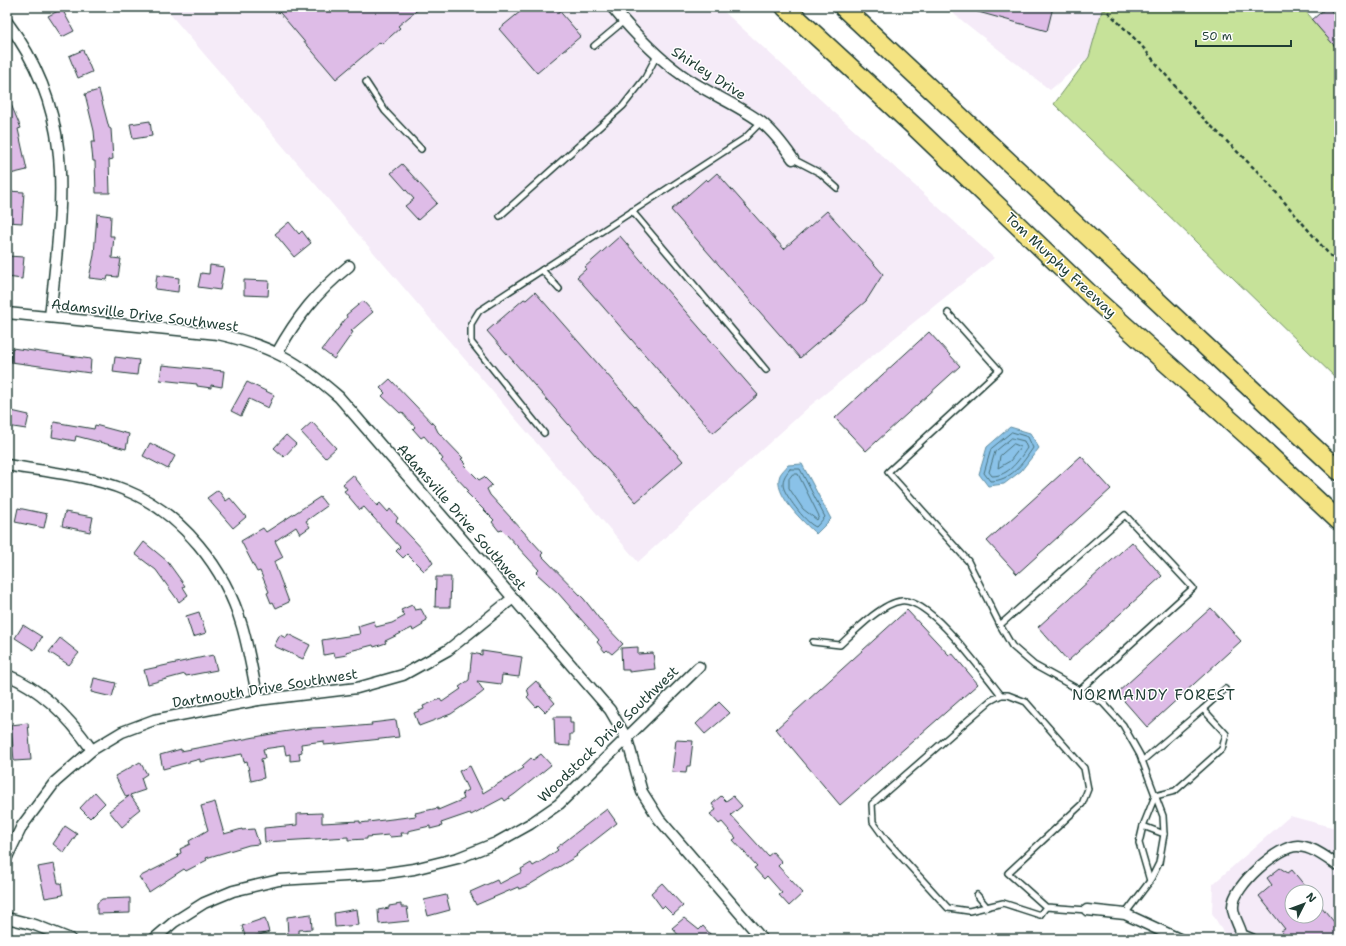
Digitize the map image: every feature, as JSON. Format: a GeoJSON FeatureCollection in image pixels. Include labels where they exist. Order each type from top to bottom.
{"type":"FeatureCollection","features":[{"type":"Feature","properties":{"kind":"highway","name":"Tom Murphy Freeway"},"geometry":{"type":"LineString","coordinates":[[785,7],[916,128],[1096,300],[1258,445],[1339,520]]}},
{"type":"Feature","properties":{"kind":"highway"},"geometry":{"type":"LineString","coordinates":[[843,7],[1339,471]]}},
{"type":"Feature","properties":{"kind":"street","name":"Shirley Drive"},"geometry":{"type":"LineString","coordinates":[[612,7],[657,55],[682,76],[761,122],[779,139],[793,159]]}},
{"type":"Feature","properties":{"kind":"street"},"geometry":{"type":"LineString","coordinates":[[7,22],[18,37],[34,66],[44,90],[56,128],[60,155],[61,202],[50,317]]}},
{"type":"Feature","properties":{"kind":"street"},"geometry":{"type":"LineString","coordinates":[[277,353],[291,328],[307,305],[327,284],[349,266]]}},
{"type":"Feature","properties":{"kind":"street","name":"Adamsville Drive Southwest"},"geometry":{"type":"LineString","coordinates":[[7,313],[218,334],[248,341],[277,353],[311,373],[339,397],[610,710],[627,739],[642,792],[659,819],[762,939]]}},
{"type":"Feature","properties":{"kind":"street"},"geometry":{"type":"LineString","coordinates":[[7,465],[93,480],[126,490],[155,505],[173,519],[191,536],[206,554],[225,584],[242,625],[258,700]]}},
{"type":"Feature","properties":{"kind":"street","name":"Dartmouth Drive Southwest"},"geometry":{"type":"LineString","coordinates":[[7,857],[22,826],[55,782],[92,750],[122,732],[154,720],[258,700],[358,688],[403,675],[448,650],[513,598]]}},
{"type":"Feature","properties":{"kind":"street","name":"Woodstock Drive Southwest"},"geometry":{"type":"LineString","coordinates":[[154,939],[174,922],[204,903],[233,891],[279,880],[380,874],[414,869],[458,858],[496,843],[530,824],[559,804],[627,739],[698,667]]}},
{"type":"Feature","properties":{"kind":"street"},"geometry":{"type":"LineString","coordinates":[[7,675],[38,693],[57,709],[82,736],[92,750]]}},
{"type":"Feature","properties":{"kind":"street"},"geometry":{"type":"LineString","coordinates":[[1240,936],[1232,906],[1236,893],[1252,873],[1284,848],[1296,846],[1306,847],[1316,851],[1339,866]]}},
{"type":"Feature","properties":{"kind":"street"},"geometry":{"type":"LineString","coordinates":[[1087,910],[1125,914],[1179,939]]}},
{"type":"Feature","properties":{"kind":"street"},"geometry":{"type":"LineString","coordinates":[[7,918],[35,925],[70,939]]}},
{"type":"Feature","properties":{"kind":"lane"},"geometry":{"type":"LineString","coordinates":[[594,46],[624,21]]}},
{"type":"Feature","properties":{"kind":"lane"},"geometry":{"type":"LineString","coordinates":[[500,216],[623,106],[645,78],[657,55]]}},
{"type":"Feature","properties":{"kind":"lane"},"geometry":{"type":"LineString","coordinates":[[366,82],[385,111],[421,149]]}},
{"type":"Feature","properties":{"kind":"lane"},"geometry":{"type":"LineString","coordinates":[[544,433],[471,342],[471,324],[479,311],[745,138],[761,122]]}},
{"type":"Feature","properties":{"kind":"lane"},"geometry":{"type":"LineString","coordinates":[[793,159],[820,173],[837,188]]}},
{"type":"Feature","properties":{"kind":"lane"},"geometry":{"type":"LineString","coordinates":[[632,211],[766,370]]}},
{"type":"Feature","properties":{"kind":"lane"},"geometry":{"type":"LineString","coordinates":[[542,270],[559,289]]}},
{"type":"Feature","properties":{"kind":"lane"},"geometry":{"type":"LineString","coordinates":[[948,313],[999,370],[888,472],[968,561],[1000,626],[1012,646],[1034,665],[1103,703],[1123,725],[1142,761],[1163,816],[1164,834],[1159,863],[1150,881],[1125,914]]}},
{"type":"Feature","properties":{"kind":"lane"},"geometry":{"type":"LineString","coordinates":[[1000,626],[1125,515],[1193,588],[1080,690]]}},
{"type":"Feature","properties":{"kind":"lane"},"geometry":{"type":"LineString","coordinates":[[813,642],[840,645],[886,607],[903,600],[914,603],[923,607],[938,619],[1001,695]]}},
{"type":"Feature","properties":{"kind":"lane"},"geometry":{"type":"LineString","coordinates":[[1142,761],[1225,689]]}},
{"type":"Feature","properties":{"kind":"lane"},"geometry":{"type":"LineString","coordinates":[[1046,907],[1040,915],[1003,903],[969,912],[948,908],[886,840],[873,822],[872,804],[990,700],[1001,695],[1008,695],[1026,702],[1084,768],[1088,789],[1082,804],[1008,872],[1046,907],[1087,910]]}},
{"type":"Feature","properties":{"kind":"lane"},"geometry":{"type":"LineString","coordinates":[[1155,796],[1175,791],[1222,749],[1226,734],[1203,709]]}},
{"type":"Feature","properties":{"kind":"lane"},"geometry":{"type":"LineString","coordinates":[[1150,881],[1139,843],[1143,826],[1155,796]]}},
{"type":"Feature","properties":{"kind":"lane"},"geometry":{"type":"LineString","coordinates":[[1143,826],[1164,834]]}},
{"type":"Feature","properties":{"kind":"lane"},"geometry":{"type":"LineString","coordinates":[[977,895],[987,907]]}},
{"type":"Feature","properties":{"kind":"lane"},"geometry":{"type":"LineString","coordinates":[[1240,936],[1253,937]]}},
{"type":"Feature","properties":{"kind":"path"},"geometry":{"type":"LineString","coordinates":[[1103,7],[1140,44],[1196,110],[1263,177],[1339,266]]}},
{"type":"Feature","properties":{"kind":"shaded area"},"geometry":{"type":"Polygon","coordinates":[[[164,7],[719,7],[994,258],[811,405],[638,562],[164,7]]]}},
{"type":"Feature","properties":{"kind":"shaded area"},"geometry":{"type":"Polygon","coordinates":[[[945,7],[1103,7],[1089,57],[1050,90],[945,7]]]}},
{"type":"Feature","properties":{"kind":"shaded area"},"geometry":{"type":"Polygon","coordinates":[[[1290,816],[1339,829],[1339,939],[1227,939],[1212,913],[1213,884],[1290,816]]]}},
{"type":"Feature","properties":{"kind":"green space"},"geometry":{"type":"Polygon","coordinates":[[[1103,7],[1302,7],[1339,50],[1339,381],[1054,104],[1089,57],[1103,7]]]}},
{"type":"Feature","properties":{"kind":"water"},"geometry":{"type":"Polygon","coordinates":[[[1010,427],[1030,433],[1039,448],[1021,471],[1004,484],[988,486],[979,474],[987,447],[1010,427]]]}},
{"type":"Feature","properties":{"kind":"water"},"geometry":{"type":"Polygon","coordinates":[[[802,464],[831,519],[816,534],[790,507],[781,491],[779,482],[780,475],[788,465],[802,464]]]}},
{"type":"Feature","properties":{"kind":"building"},"geometry":{"type":"Polygon","coordinates":[[[275,7],[421,7],[398,26],[400,28],[382,44],[380,42],[336,79],[275,7]]]}},
{"type":"Feature","properties":{"kind":"building"},"geometry":{"type":"Polygon","coordinates":[[[526,7],[556,7],[581,36],[537,73],[499,29],[526,7]]]}},
{"type":"Feature","properties":{"kind":"building"},"geometry":{"type":"Polygon","coordinates":[[[972,7],[1053,7],[1047,31],[971,10],[972,7]]]}},
{"type":"Feature","properties":{"kind":"building"},"geometry":{"type":"Polygon","coordinates":[[[1327,7],[1339,19],[1339,51],[1312,20],[1327,7]]]}},
{"type":"Feature","properties":{"kind":"building"},"geometry":{"type":"Polygon","coordinates":[[[62,9],[74,31],[62,37],[48,16],[62,9]]]}},
{"type":"Feature","properties":{"kind":"building"},"geometry":{"type":"Polygon","coordinates":[[[83,50],[92,72],[78,78],[69,56],[83,50]]]}},
{"type":"Feature","properties":{"kind":"building"},"geometry":{"type":"Polygon","coordinates":[[[99,90],[109,128],[111,129],[113,159],[109,160],[110,193],[96,193],[95,161],[93,161],[91,142],[95,142],[94,131],[85,94],[99,90]]]}},
{"type":"Feature","properties":{"kind":"building"},"geometry":{"type":"Polygon","coordinates":[[[7,95],[21,128],[18,129],[27,170],[10,174],[7,165],[7,95]]]}},
{"type":"Feature","properties":{"kind":"building"},"geometry":{"type":"Polygon","coordinates":[[[150,121],[152,136],[133,139],[130,124],[150,121]]]}},
{"type":"Feature","properties":{"kind":"building"},"geometry":{"type":"Polygon","coordinates":[[[402,164],[437,203],[418,220],[405,206],[414,199],[391,173],[402,164]]]}},
{"type":"Feature","properties":{"kind":"building"},"geometry":{"type":"Polygon","coordinates":[[[717,173],[784,249],[827,211],[883,274],[866,301],[800,358],[671,210],[706,179],[708,181],[717,173]]]}},
{"type":"Feature","properties":{"kind":"building"},"geometry":{"type":"Polygon","coordinates":[[[7,191],[24,192],[22,223],[7,222],[7,191]]]}},
{"type":"Feature","properties":{"kind":"building"},"geometry":{"type":"Polygon","coordinates":[[[97,214],[111,216],[110,236],[114,236],[112,258],[121,259],[118,277],[108,276],[107,280],[89,278],[94,255],[97,214]]]}},
{"type":"Feature","properties":{"kind":"building"},"geometry":{"type":"Polygon","coordinates":[[[289,222],[299,234],[302,231],[311,243],[294,257],[275,234],[289,222]]]}},
{"type":"Feature","properties":{"kind":"building"},"geometry":{"type":"Polygon","coordinates":[[[620,236],[758,395],[713,433],[577,277],[586,269],[585,267],[620,236]]]}},
{"type":"Feature","properties":{"kind":"building"},"geometry":{"type":"Polygon","coordinates":[[[7,256],[24,257],[22,279],[7,277],[7,256]]]}},
{"type":"Feature","properties":{"kind":"building"},"geometry":{"type":"Polygon","coordinates":[[[210,265],[224,267],[220,290],[198,287],[201,273],[209,274],[210,265]]]}},
{"type":"Feature","properties":{"kind":"building"},"geometry":{"type":"Polygon","coordinates":[[[157,275],[179,278],[178,292],[155,289],[157,275]]]}},
{"type":"Feature","properties":{"kind":"building"},"geometry":{"type":"Polygon","coordinates":[[[244,280],[269,281],[268,296],[244,295],[244,280]]]}},
{"type":"Feature","properties":{"kind":"building"},"geometry":{"type":"Polygon","coordinates":[[[535,292],[683,461],[636,502],[487,331],[524,299],[526,300],[535,292]]]}},
{"type":"Feature","properties":{"kind":"building"},"geometry":{"type":"Polygon","coordinates":[[[363,301],[373,312],[351,331],[353,332],[334,359],[322,350],[347,317],[346,315],[363,301]]]}},
{"type":"Feature","properties":{"kind":"building"},"geometry":{"type":"Polygon","coordinates":[[[929,332],[960,366],[866,451],[835,418],[929,332]]]}},
{"type":"Feature","properties":{"kind":"building"},"geometry":{"type":"Polygon","coordinates":[[[12,348],[91,359],[90,373],[11,362],[12,348]]]}},
{"type":"Feature","properties":{"kind":"building"},"geometry":{"type":"Polygon","coordinates":[[[115,357],[139,360],[137,375],[113,372],[115,357]]]}},
{"type":"Feature","properties":{"kind":"building"},"geometry":{"type":"Polygon","coordinates":[[[162,365],[224,371],[222,387],[211,385],[211,388],[197,386],[197,384],[160,380],[162,365]]]}},
{"type":"Feature","properties":{"kind":"building"},"geometry":{"type":"Polygon","coordinates":[[[390,379],[463,458],[461,459],[466,464],[464,465],[479,480],[484,477],[492,485],[487,489],[490,495],[543,553],[541,555],[584,599],[601,621],[623,644],[612,654],[607,650],[605,652],[597,642],[599,640],[558,593],[536,573],[539,570],[502,530],[499,531],[492,522],[494,520],[466,492],[468,490],[441,461],[443,459],[424,436],[421,438],[413,429],[415,427],[402,412],[400,413],[382,396],[385,393],[380,388],[390,379]]]}},
{"type":"Feature","properties":{"kind":"building"},"geometry":{"type":"Polygon","coordinates":[[[247,382],[274,395],[268,408],[249,399],[241,416],[231,411],[247,382]]]}},
{"type":"Feature","properties":{"kind":"building"},"geometry":{"type":"Polygon","coordinates":[[[7,410],[29,415],[26,429],[7,426],[7,410]]]}},
{"type":"Feature","properties":{"kind":"building"},"geometry":{"type":"Polygon","coordinates":[[[54,422],[94,429],[95,425],[129,434],[126,449],[76,436],[75,441],[52,437],[54,422]]]}},
{"type":"Feature","properties":{"kind":"building"},"geometry":{"type":"Polygon","coordinates":[[[312,422],[336,448],[325,458],[301,432],[312,422]]]}},
{"type":"Feature","properties":{"kind":"building"},"geometry":{"type":"Polygon","coordinates":[[[286,435],[296,444],[284,457],[274,448],[286,435]]]}},
{"type":"Feature","properties":{"kind":"building"},"geometry":{"type":"Polygon","coordinates":[[[150,443],[175,456],[168,469],[143,456],[150,443]]]}},
{"type":"Feature","properties":{"kind":"building"},"geometry":{"type":"Polygon","coordinates":[[[1081,456],[1111,489],[1017,574],[987,541],[1081,456]]]}},
{"type":"Feature","properties":{"kind":"building"},"geometry":{"type":"Polygon","coordinates":[[[353,475],[377,506],[380,503],[388,512],[390,509],[398,518],[396,521],[428,555],[433,563],[424,571],[407,554],[403,558],[396,551],[400,547],[364,507],[360,510],[344,491],[347,489],[343,484],[353,475]]]}},
{"type":"Feature","properties":{"kind":"building"},"geometry":{"type":"Polygon","coordinates":[[[218,490],[226,501],[230,498],[246,517],[233,528],[207,498],[218,490]]]}},
{"type":"Feature","properties":{"kind":"building"},"geometry":{"type":"Polygon","coordinates":[[[320,497],[327,506],[306,521],[310,527],[300,534],[296,527],[275,541],[283,557],[274,562],[289,602],[276,608],[273,602],[271,603],[267,593],[269,592],[260,571],[257,572],[241,541],[263,528],[266,532],[320,497]]]}},
{"type":"Feature","properties":{"kind":"building"},"geometry":{"type":"Polygon","coordinates":[[[18,508],[47,514],[44,528],[15,522],[18,508]]]}},
{"type":"Feature","properties":{"kind":"building"},"geometry":{"type":"Polygon","coordinates":[[[65,512],[93,517],[90,532],[62,526],[65,512]]]}},
{"type":"Feature","properties":{"kind":"building"},"geometry":{"type":"Polygon","coordinates":[[[144,542],[167,561],[185,586],[183,587],[188,595],[179,602],[156,570],[135,554],[144,542]]]}},
{"type":"Feature","properties":{"kind":"building"},"geometry":{"type":"Polygon","coordinates":[[[1132,542],[1162,576],[1068,661],[1038,627],[1132,542]]]}},
{"type":"Feature","properties":{"kind":"building"},"geometry":{"type":"Polygon","coordinates":[[[436,577],[451,577],[450,607],[435,607],[436,577]]]}},
{"type":"Feature","properties":{"kind":"building"},"geometry":{"type":"Polygon","coordinates":[[[412,605],[415,610],[421,609],[427,620],[422,623],[423,625],[413,631],[412,628],[385,641],[386,643],[374,647],[373,645],[346,652],[347,655],[335,657],[334,653],[324,655],[322,640],[360,634],[358,626],[374,621],[376,627],[392,623],[405,616],[401,610],[412,605]]]}},
{"type":"Feature","properties":{"kind":"building"},"geometry":{"type":"Polygon","coordinates":[[[1211,608],[1241,641],[1147,727],[1117,693],[1211,608]]]}},
{"type":"Feature","properties":{"kind":"building"},"geometry":{"type":"Polygon","coordinates":[[[907,610],[949,655],[952,653],[978,684],[840,805],[776,729],[907,610]]]}},
{"type":"Feature","properties":{"kind":"building"},"geometry":{"type":"Polygon","coordinates":[[[199,612],[206,633],[193,637],[186,616],[199,612]]]}},
{"type":"Feature","properties":{"kind":"building"},"geometry":{"type":"Polygon","coordinates":[[[23,625],[42,637],[34,650],[15,638],[23,625]]]}},
{"type":"Feature","properties":{"kind":"building"},"geometry":{"type":"Polygon","coordinates":[[[288,634],[310,645],[303,659],[274,646],[280,635],[286,638],[288,634]]]}},
{"type":"Feature","properties":{"kind":"building"},"geometry":{"type":"Polygon","coordinates":[[[60,638],[79,653],[69,665],[49,652],[60,638]]]}},
{"type":"Feature","properties":{"kind":"building"},"geometry":{"type":"Polygon","coordinates":[[[638,647],[638,654],[653,653],[655,669],[629,672],[629,670],[622,670],[621,648],[638,647]]]}},
{"type":"Feature","properties":{"kind":"building"},"geometry":{"type":"Polygon","coordinates":[[[482,651],[522,657],[519,677],[502,675],[501,684],[477,681],[484,691],[479,695],[451,714],[419,726],[414,713],[424,709],[423,706],[440,699],[442,702],[461,689],[459,687],[469,680],[472,653],[482,655],[482,651]]]}},
{"type":"Feature","properties":{"kind":"building"},"geometry":{"type":"Polygon","coordinates":[[[213,655],[217,670],[186,676],[185,674],[148,684],[144,670],[213,655]]]}},
{"type":"Feature","properties":{"kind":"building"},"geometry":{"type":"Polygon","coordinates":[[[94,678],[116,683],[112,697],[91,692],[94,678]]]}},
{"type":"Feature","properties":{"kind":"building"},"geometry":{"type":"Polygon","coordinates":[[[536,681],[555,703],[545,712],[538,705],[536,707],[527,697],[529,695],[527,689],[536,681]]]}},
{"type":"Feature","properties":{"kind":"building"},"geometry":{"type":"Polygon","coordinates":[[[719,702],[730,713],[705,734],[696,724],[719,702]]]}},
{"type":"Feature","properties":{"kind":"building"},"geometry":{"type":"Polygon","coordinates":[[[554,717],[570,717],[570,723],[573,723],[573,734],[570,734],[570,746],[555,745],[554,717]]]}},
{"type":"Feature","properties":{"kind":"building"},"geometry":{"type":"Polygon","coordinates":[[[396,720],[399,737],[324,745],[324,741],[301,744],[302,752],[299,753],[300,760],[290,761],[290,754],[286,755],[284,746],[263,749],[265,758],[261,759],[264,778],[251,781],[247,761],[244,762],[242,754],[200,762],[200,759],[163,769],[160,755],[181,749],[181,751],[282,732],[311,728],[372,725],[371,723],[396,720]]]}},
{"type":"Feature","properties":{"kind":"building"},"geometry":{"type":"Polygon","coordinates":[[[28,723],[31,760],[14,761],[11,725],[28,723]]]}},
{"type":"Feature","properties":{"kind":"building"},"geometry":{"type":"Polygon","coordinates":[[[676,740],[693,741],[690,766],[687,766],[686,773],[672,772],[676,740]]]}},
{"type":"Feature","properties":{"kind":"building"},"geometry":{"type":"Polygon","coordinates":[[[541,754],[551,765],[515,794],[505,801],[503,798],[471,815],[470,813],[441,823],[442,826],[430,829],[430,826],[408,831],[408,833],[401,833],[402,836],[390,837],[389,835],[367,837],[367,839],[348,840],[348,837],[265,842],[264,828],[297,825],[297,814],[322,813],[322,823],[360,821],[360,823],[416,816],[415,813],[438,808],[438,810],[464,799],[462,793],[468,790],[459,771],[470,766],[483,793],[524,768],[522,766],[531,758],[533,760],[541,754]]]}},
{"type":"Feature","properties":{"kind":"building"},"geometry":{"type":"Polygon","coordinates":[[[140,762],[147,774],[141,778],[145,790],[130,795],[140,809],[130,817],[131,819],[122,827],[109,811],[129,796],[126,797],[115,776],[140,762]]]}},
{"type":"Feature","properties":{"kind":"building"},"geometry":{"type":"Polygon","coordinates":[[[95,792],[105,803],[90,818],[80,808],[95,792]]]}},
{"type":"Feature","properties":{"kind":"building"},"geometry":{"type":"Polygon","coordinates":[[[721,796],[726,801],[733,796],[742,806],[731,815],[768,856],[773,852],[782,862],[778,866],[803,893],[789,906],[779,895],[782,893],[767,876],[764,879],[754,868],[757,866],[733,840],[736,838],[722,822],[719,824],[710,814],[716,810],[712,804],[721,796]]]}},
{"type":"Feature","properties":{"kind":"building"},"geometry":{"type":"Polygon","coordinates":[[[215,802],[224,834],[242,829],[254,829],[259,844],[249,845],[206,858],[207,860],[186,871],[184,869],[149,892],[139,877],[179,857],[177,855],[181,853],[180,849],[190,844],[189,841],[208,830],[201,806],[215,802]]]}},
{"type":"Feature","properties":{"kind":"building"},"geometry":{"type":"Polygon","coordinates":[[[607,809],[617,823],[576,855],[577,856],[529,885],[519,889],[518,887],[476,905],[470,892],[497,880],[499,884],[522,872],[521,869],[531,863],[533,866],[545,859],[558,850],[556,848],[607,809]]]}},
{"type":"Feature","properties":{"kind":"building"},"geometry":{"type":"Polygon","coordinates":[[[65,826],[77,834],[64,853],[53,844],[65,826]]]}},
{"type":"Feature","properties":{"kind":"building"},"geometry":{"type":"Polygon","coordinates":[[[54,864],[58,883],[61,883],[63,895],[45,898],[38,867],[54,864]]]}},
{"type":"Feature","properties":{"kind":"building"},"geometry":{"type":"Polygon","coordinates":[[[1280,868],[1288,873],[1292,870],[1303,884],[1284,884],[1284,924],[1324,924],[1324,910],[1339,928],[1339,939],[1287,939],[1281,931],[1285,929],[1259,896],[1272,885],[1267,878],[1280,868]]]}},
{"type":"Feature","properties":{"kind":"building"},"geometry":{"type":"Polygon","coordinates":[[[662,883],[683,906],[673,915],[664,906],[662,908],[651,893],[662,883]]]}},
{"type":"Feature","properties":{"kind":"building"},"geometry":{"type":"Polygon","coordinates":[[[446,895],[450,910],[428,916],[424,900],[446,895]]]}},
{"type":"Feature","properties":{"kind":"building"},"geometry":{"type":"Polygon","coordinates":[[[130,898],[130,913],[97,914],[97,903],[102,899],[130,898]]]}},
{"type":"Feature","properties":{"kind":"building"},"geometry":{"type":"Polygon","coordinates":[[[401,904],[401,907],[407,907],[409,921],[379,924],[378,910],[401,904]]]}},
{"type":"Feature","properties":{"kind":"building"},"geometry":{"type":"Polygon","coordinates":[[[357,909],[359,925],[335,927],[334,913],[357,909]]]}},
{"type":"Feature","properties":{"kind":"building"},"geometry":{"type":"Polygon","coordinates":[[[311,914],[312,929],[299,930],[299,935],[288,936],[287,917],[311,914]]]}},
{"type":"Feature","properties":{"kind":"building"},"geometry":{"type":"Polygon","coordinates":[[[265,918],[269,932],[246,939],[242,926],[265,918]]]}},
{"type":"Feature","properties":{"kind":"building"},"geometry":{"type":"Polygon","coordinates":[[[684,918],[699,930],[703,926],[711,935],[706,939],[682,939],[672,928],[684,918]]]}},
{"type":"Feature","properties":{"kind":"district","name":"NORMANDY FOREST"},"geometry":{"type":"Point","coordinates":[1154,695]}}]}
